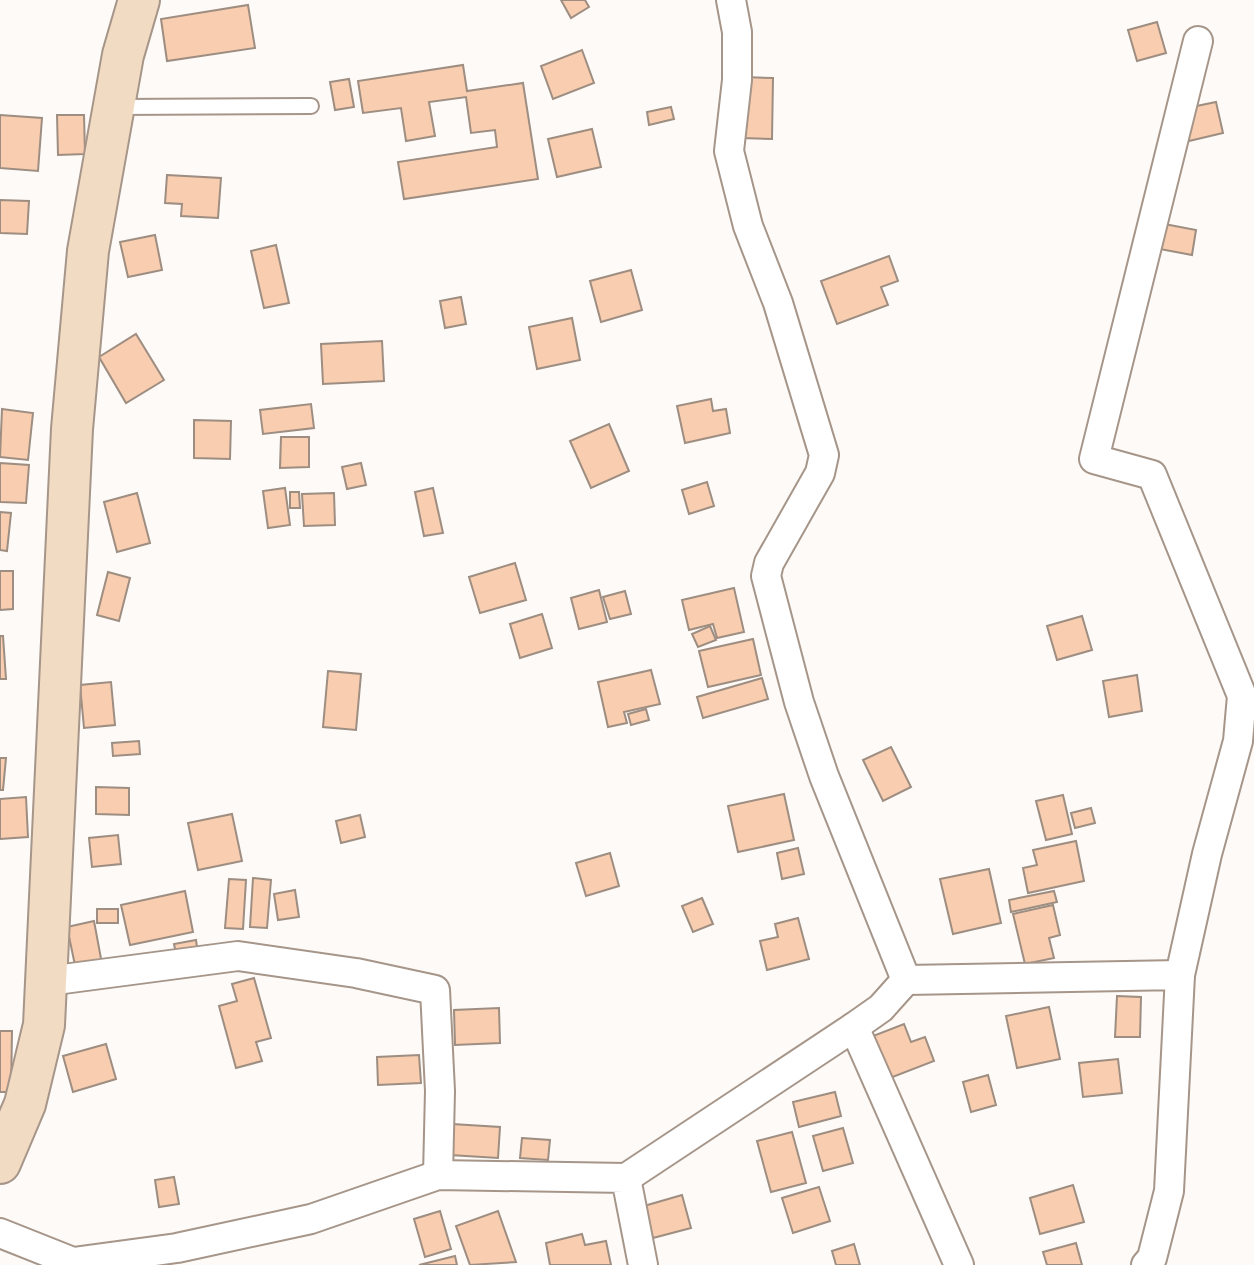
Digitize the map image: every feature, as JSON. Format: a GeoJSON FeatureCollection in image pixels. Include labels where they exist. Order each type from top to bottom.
{"type":"FeatureCollection","features":[{"type":"Feature","properties":{"kind":"main road"},"geometry":{"type":"LineString","coordinates":[[0,1163],[13,1104],[44,1025],[48,981],[51,824],[61,707],[72,429],[88,251],[113,108],[139,0]]}},
{"type":"Feature","properties":{"kind":"street"},"geometry":{"type":"LineString","coordinates":[[731,0],[737,32],[737,80],[729,151],[748,226],[778,303],[824,455],[820,473],[769,563],[766,576],[799,702],[824,776],[906,980]]}},
{"type":"Feature","properties":{"kind":"street"},"geometry":{"type":"LineString","coordinates":[[1146,1265],[1152,1258],[1169,1191],[1180,975],[1207,854],[1238,741],[1242,696],[1152,475],[1094,459],[1198,41]]}},
{"type":"Feature","properties":{"kind":"street"},"geometry":{"type":"LineString","coordinates":[[48,981],[238,956],[356,973],[435,990],[440,1091],[438,1175]]}},
{"type":"Feature","properties":{"kind":"street"},"geometry":{"type":"LineString","coordinates":[[0,1233],[73,1262],[177,1248],[311,1219],[438,1175],[626,1178],[881,1008],[906,980],[1180,975]]}},
{"type":"Feature","properties":{"kind":"street"},"geometry":{"type":"LineString","coordinates":[[854,1027],[959,1265]]}},
{"type":"Feature","properties":{"kind":"street"},"geometry":{"type":"LineString","coordinates":[[626,1178],[643,1265]]}},
{"type":"Feature","properties":{"kind":"lane"},"geometry":{"type":"LineString","coordinates":[[113,108],[311,106]]}},
{"type":"Feature","properties":{"kind":"building"},"geometry":{"type":"Polygon","coordinates":[[[561,0],[585,0],[589,7],[571,18],[561,0]]]}},
{"type":"Feature","properties":{"kind":"building"},"geometry":{"type":"Polygon","coordinates":[[[248,5],[255,48],[167,61],[161,19],[248,5]]]}},
{"type":"Feature","properties":{"kind":"building"},"geometry":{"type":"Polygon","coordinates":[[[1157,22],[1166,53],[1137,61],[1128,30],[1157,22]]]}},
{"type":"Feature","properties":{"kind":"building"},"geometry":{"type":"Polygon","coordinates":[[[582,50],[594,83],[553,99],[541,66],[582,50]]]}},
{"type":"Feature","properties":{"kind":"building"},"geometry":{"type":"Polygon","coordinates":[[[463,65],[467,91],[523,83],[538,179],[404,199],[398,162],[497,147],[495,130],[471,133],[466,97],[429,102],[435,136],[406,141],[401,108],[363,113],[358,81],[463,65]]]}},
{"type":"Feature","properties":{"kind":"building"},"geometry":{"type":"Polygon","coordinates":[[[743,77],[773,78],[772,139],[742,138],[743,77]]]}},
{"type":"Feature","properties":{"kind":"building"},"geometry":{"type":"Polygon","coordinates":[[[349,79],[354,107],[335,110],[330,82],[349,79]]]}},
{"type":"Feature","properties":{"kind":"building"},"geometry":{"type":"Polygon","coordinates":[[[1216,102],[1223,133],[1189,141],[1182,109],[1216,102]]]}},
{"type":"Feature","properties":{"kind":"building"},"geometry":{"type":"Polygon","coordinates":[[[671,107],[674,119],[649,125],[647,112],[671,107]]]}},
{"type":"Feature","properties":{"kind":"building"},"geometry":{"type":"Polygon","coordinates":[[[0,115],[42,118],[38,171],[0,168],[0,115]]]}},
{"type":"Feature","properties":{"kind":"building"},"geometry":{"type":"Polygon","coordinates":[[[57,115],[84,115],[85,154],[58,155],[57,115]]]}},
{"type":"Feature","properties":{"kind":"building"},"geometry":{"type":"Polygon","coordinates":[[[592,129],[601,167],[557,177],[548,139],[592,129]]]}},
{"type":"Feature","properties":{"kind":"building"},"geometry":{"type":"Polygon","coordinates":[[[167,175],[221,178],[218,218],[181,216],[182,204],[165,203],[167,175]]]}},
{"type":"Feature","properties":{"kind":"building"},"geometry":{"type":"Polygon","coordinates":[[[0,200],[29,201],[27,234],[0,233],[0,200]]]}},
{"type":"Feature","properties":{"kind":"building"},"geometry":{"type":"Polygon","coordinates":[[[1154,222],[1196,230],[1192,255],[1149,247],[1154,222]]]}},
{"type":"Feature","properties":{"kind":"building"},"geometry":{"type":"Polygon","coordinates":[[[155,235],[162,270],[128,277],[120,242],[155,235]]]}},
{"type":"Feature","properties":{"kind":"building"},"geometry":{"type":"Polygon","coordinates":[[[276,245],[289,303],[264,308],[251,251],[276,245]]]}},
{"type":"Feature","properties":{"kind":"building"},"geometry":{"type":"Polygon","coordinates":[[[889,256],[898,281],[881,287],[888,305],[837,324],[821,281],[889,256]]]}},
{"type":"Feature","properties":{"kind":"building"},"geometry":{"type":"Polygon","coordinates":[[[631,270],[642,310],[601,322],[590,281],[631,270]]]}},
{"type":"Feature","properties":{"kind":"building"},"geometry":{"type":"Polygon","coordinates":[[[461,297],[466,324],[445,328],[440,301],[461,297]]]}},
{"type":"Feature","properties":{"kind":"building"},"geometry":{"type":"Polygon","coordinates":[[[572,318],[580,360],[537,369],[529,327],[572,318]]]}},
{"type":"Feature","properties":{"kind":"building"},"geometry":{"type":"Polygon","coordinates":[[[136,334],[164,380],[126,403],[99,357],[136,334]]]}},
{"type":"Feature","properties":{"kind":"building"},"geometry":{"type":"Polygon","coordinates":[[[382,341],[384,381],[323,384],[321,344],[382,341]]]}},
{"type":"Feature","properties":{"kind":"building"},"geometry":{"type":"Polygon","coordinates":[[[711,399],[713,411],[726,409],[730,433],[685,443],[677,406],[711,399]]]}},
{"type":"Feature","properties":{"kind":"building"},"geometry":{"type":"Polygon","coordinates":[[[311,404],[314,428],[263,434],[260,410],[311,404]]]}},
{"type":"Feature","properties":{"kind":"building"},"geometry":{"type":"Polygon","coordinates":[[[2,409],[33,413],[28,460],[0,457],[2,409]]]}},
{"type":"Feature","properties":{"kind":"building"},"geometry":{"type":"Polygon","coordinates":[[[194,420],[231,421],[230,459],[194,458],[194,420]]]}},
{"type":"Feature","properties":{"kind":"building"},"geometry":{"type":"Polygon","coordinates":[[[609,424],[629,471],[591,488],[570,441],[609,424]]]}},
{"type":"Feature","properties":{"kind":"building"},"geometry":{"type":"Polygon","coordinates":[[[281,437],[309,437],[309,467],[280,468],[281,437]]]}},
{"type":"Feature","properties":{"kind":"building"},"geometry":{"type":"Polygon","coordinates":[[[0,463],[29,465],[26,503],[0,502],[0,463]]]}},
{"type":"Feature","properties":{"kind":"building"},"geometry":{"type":"Polygon","coordinates":[[[361,463],[366,485],[347,489],[342,467],[361,463]]]}},
{"type":"Feature","properties":{"kind":"building"},"geometry":{"type":"Polygon","coordinates":[[[707,482],[714,506],[689,514],[682,490],[707,482]]]}},
{"type":"Feature","properties":{"kind":"building"},"geometry":{"type":"Polygon","coordinates":[[[285,488],[290,525],[268,528],[263,491],[285,488]]]}},
{"type":"Feature","properties":{"kind":"building"},"geometry":{"type":"Polygon","coordinates":[[[433,488],[443,533],[424,536],[415,492],[433,488]]]}},
{"type":"Feature","properties":{"kind":"building"},"geometry":{"type":"Polygon","coordinates":[[[290,492],[299,492],[300,508],[290,508],[290,492]]]}},
{"type":"Feature","properties":{"kind":"building"},"geometry":{"type":"Polygon","coordinates":[[[137,493],[150,543],[117,552],[104,502],[137,493]]]}},
{"type":"Feature","properties":{"kind":"building"},"geometry":{"type":"Polygon","coordinates":[[[334,493],[335,525],[304,526],[302,494],[334,493]]]}},
{"type":"Feature","properties":{"kind":"building"},"geometry":{"type":"Polygon","coordinates":[[[0,512],[11,513],[7,551],[0,550],[0,512]]]}},
{"type":"Feature","properties":{"kind":"building"},"geometry":{"type":"Polygon","coordinates":[[[515,563],[526,600],[480,613],[469,577],[515,563]]]}},
{"type":"Feature","properties":{"kind":"building"},"geometry":{"type":"Polygon","coordinates":[[[0,571],[13,571],[13,609],[0,610],[0,571]]]}},
{"type":"Feature","properties":{"kind":"building"},"geometry":{"type":"Polygon","coordinates":[[[108,572],[130,578],[119,621],[97,615],[108,572]]]}},
{"type":"Feature","properties":{"kind":"building"},"geometry":{"type":"Polygon","coordinates":[[[734,588],[744,632],[717,638],[713,624],[689,630],[682,600],[734,588]]]}},
{"type":"Feature","properties":{"kind":"building"},"geometry":{"type":"Polygon","coordinates":[[[599,590],[607,622],[579,629],[571,598],[599,590]]]}},
{"type":"Feature","properties":{"kind":"building"},"geometry":{"type":"Polygon","coordinates":[[[625,591],[631,614],[610,619],[603,597],[625,591]]]}},
{"type":"Feature","properties":{"kind":"building"},"geometry":{"type":"Polygon","coordinates":[[[542,614],[552,648],[520,658],[510,624],[542,614]]]}},
{"type":"Feature","properties":{"kind":"building"},"geometry":{"type":"Polygon","coordinates":[[[1082,616],[1092,650],[1057,660],[1047,626],[1082,616]]]}},
{"type":"Feature","properties":{"kind":"building"},"geometry":{"type":"Polygon","coordinates":[[[710,626],[716,640],[698,647],[692,634],[710,626]]]}},
{"type":"Feature","properties":{"kind":"building"},"geometry":{"type":"Polygon","coordinates":[[[0,636],[3,636],[6,679],[0,679],[0,636]]]}},
{"type":"Feature","properties":{"kind":"building"},"geometry":{"type":"Polygon","coordinates":[[[753,639],[761,675],[708,687],[699,651],[753,639]]]}},
{"type":"Feature","properties":{"kind":"building"},"geometry":{"type":"Polygon","coordinates":[[[651,670],[660,704],[624,712],[627,723],[608,727],[598,682],[651,670]]]}},
{"type":"Feature","properties":{"kind":"building"},"geometry":{"type":"Polygon","coordinates":[[[328,671],[361,674],[356,730],[323,727],[328,671]]]}},
{"type":"Feature","properties":{"kind":"building"},"geometry":{"type":"Polygon","coordinates":[[[1137,675],[1142,711],[1109,717],[1103,681],[1137,675]]]}},
{"type":"Feature","properties":{"kind":"building"},"geometry":{"type":"Polygon","coordinates":[[[762,678],[768,699],[703,718],[697,697],[762,678]]]}},
{"type":"Feature","properties":{"kind":"building"},"geometry":{"type":"Polygon","coordinates":[[[111,682],[115,725],[84,728],[80,685],[111,682]]]}},
{"type":"Feature","properties":{"kind":"building"},"geometry":{"type":"Polygon","coordinates":[[[646,709],[649,720],[631,725],[628,714],[646,709]]]}},
{"type":"Feature","properties":{"kind":"building"},"geometry":{"type":"Polygon","coordinates":[[[139,741],[140,754],[113,756],[112,743],[139,741]]]}},
{"type":"Feature","properties":{"kind":"building"},"geometry":{"type":"Polygon","coordinates":[[[891,747],[911,787],[883,801],[863,760],[891,747]]]}},
{"type":"Feature","properties":{"kind":"building"},"geometry":{"type":"Polygon","coordinates":[[[0,758],[6,758],[3,790],[0,790],[0,758]]]}},
{"type":"Feature","properties":{"kind":"building"},"geometry":{"type":"Polygon","coordinates":[[[96,787],[129,788],[129,815],[96,814],[96,787]]]}},
{"type":"Feature","properties":{"kind":"building"},"geometry":{"type":"Polygon","coordinates":[[[784,794],[794,840],[738,852],[728,806],[784,794]]]}},
{"type":"Feature","properties":{"kind":"building"},"geometry":{"type":"Polygon","coordinates":[[[1063,795],[1072,834],[1046,840],[1036,801],[1063,795]]]}},
{"type":"Feature","properties":{"kind":"building"},"geometry":{"type":"Polygon","coordinates":[[[26,797],[28,837],[0,839],[0,799],[26,797]]]}},
{"type":"Feature","properties":{"kind":"building"},"geometry":{"type":"Polygon","coordinates":[[[1091,808],[1095,823],[1075,828],[1071,813],[1091,808]]]}},
{"type":"Feature","properties":{"kind":"building"},"geometry":{"type":"Polygon","coordinates":[[[232,814],[242,861],[198,870],[188,823],[232,814]]]}},
{"type":"Feature","properties":{"kind":"building"},"geometry":{"type":"Polygon","coordinates":[[[360,815],[365,837],[341,843],[336,821],[360,815]]]}},
{"type":"Feature","properties":{"kind":"building"},"geometry":{"type":"Polygon","coordinates":[[[118,835],[121,864],[92,867],[89,838],[118,835]]]}},
{"type":"Feature","properties":{"kind":"building"},"geometry":{"type":"Polygon","coordinates":[[[1076,841],[1084,881],[1028,893],[1023,868],[1037,865],[1033,850],[1076,841]]]}},
{"type":"Feature","properties":{"kind":"building"},"geometry":{"type":"Polygon","coordinates":[[[798,848],[804,874],[782,879],[777,853],[798,848]]]}},
{"type":"Feature","properties":{"kind":"building"},"geometry":{"type":"Polygon","coordinates":[[[610,853],[619,886],[586,896],[576,863],[610,853]]]}},
{"type":"Feature","properties":{"kind":"building"},"geometry":{"type":"Polygon","coordinates":[[[989,869],[1001,923],[953,934],[940,879],[989,869]]]}},
{"type":"Feature","properties":{"kind":"building"},"geometry":{"type":"Polygon","coordinates":[[[253,878],[271,880],[267,928],[250,927],[253,878]]]}},
{"type":"Feature","properties":{"kind":"building"},"geometry":{"type":"Polygon","coordinates":[[[229,879],[246,880],[243,929],[225,928],[229,879]]]}},
{"type":"Feature","properties":{"kind":"building"},"geometry":{"type":"Polygon","coordinates":[[[295,890],[299,917],[278,920],[274,894],[295,890]]]}},
{"type":"Feature","properties":{"kind":"building"},"geometry":{"type":"Polygon","coordinates":[[[185,891],[193,932],[130,945],[121,905],[185,891]]]}},
{"type":"Feature","properties":{"kind":"building"},"geometry":{"type":"Polygon","coordinates":[[[1054,891],[1057,902],[1011,912],[1009,900],[1054,891]]]}},
{"type":"Feature","properties":{"kind":"building"},"geometry":{"type":"Polygon","coordinates":[[[702,898],[713,924],[693,932],[682,906],[702,898]]]}},
{"type":"Feature","properties":{"kind":"building"},"geometry":{"type":"Polygon","coordinates":[[[1053,905],[1060,935],[1049,938],[1054,958],[1025,964],[1013,914],[1053,905]]]}},
{"type":"Feature","properties":{"kind":"building"},"geometry":{"type":"Polygon","coordinates":[[[97,909],[118,909],[118,923],[97,923],[97,909]]]}},
{"type":"Feature","properties":{"kind":"building"},"geometry":{"type":"Polygon","coordinates":[[[798,918],[809,959],[767,970],[760,941],[778,937],[775,924],[798,918]]]}},
{"type":"Feature","properties":{"kind":"building"},"geometry":{"type":"Polygon","coordinates":[[[94,921],[102,964],[76,970],[67,927],[94,921]]]}},
{"type":"Feature","properties":{"kind":"building"},"geometry":{"type":"Polygon","coordinates":[[[196,940],[199,961],[178,965],[174,944],[196,940]]]}},
{"type":"Feature","properties":{"kind":"building"},"geometry":{"type":"Polygon","coordinates":[[[254,978],[271,1038],[256,1042],[262,1061],[236,1068],[219,1006],[237,1001],[232,984],[254,978]]]}},
{"type":"Feature","properties":{"kind":"building"},"geometry":{"type":"Polygon","coordinates":[[[1117,996],[1141,997],[1140,1037],[1115,1037],[1117,996]]]}},
{"type":"Feature","properties":{"kind":"building"},"geometry":{"type":"Polygon","coordinates":[[[1049,1007],[1060,1059],[1017,1068],[1006,1016],[1049,1007]]]}},
{"type":"Feature","properties":{"kind":"building"},"geometry":{"type":"Polygon","coordinates":[[[499,1008],[500,1043],[455,1045],[454,1010],[499,1008]]]}},
{"type":"Feature","properties":{"kind":"building"},"geometry":{"type":"Polygon","coordinates":[[[904,1024],[911,1042],[925,1037],[934,1061],[890,1078],[873,1036],[904,1024]]]}},
{"type":"Feature","properties":{"kind":"building"},"geometry":{"type":"Polygon","coordinates":[[[0,1031],[12,1031],[11,1092],[0,1092],[0,1031]]]}},
{"type":"Feature","properties":{"kind":"building"},"geometry":{"type":"Polygon","coordinates":[[[106,1044],[116,1079],[73,1092],[63,1056],[106,1044]]]}},
{"type":"Feature","properties":{"kind":"building"},"geometry":{"type":"Polygon","coordinates":[[[419,1055],[421,1083],[378,1085],[377,1057],[419,1055]]]}},
{"type":"Feature","properties":{"kind":"building"},"geometry":{"type":"Polygon","coordinates":[[[1118,1059],[1122,1093],[1083,1097],[1079,1063],[1118,1059]]]}},
{"type":"Feature","properties":{"kind":"building"},"geometry":{"type":"Polygon","coordinates":[[[988,1075],[996,1105],[971,1112],[963,1082],[988,1075]]]}},
{"type":"Feature","properties":{"kind":"building"},"geometry":{"type":"Polygon","coordinates":[[[835,1092],[841,1116],[799,1127],[793,1102],[835,1092]]]}},
{"type":"Feature","properties":{"kind":"building"},"geometry":{"type":"Polygon","coordinates":[[[452,1124],[500,1127],[498,1158],[450,1155],[452,1124]]]}},
{"type":"Feature","properties":{"kind":"building"},"geometry":{"type":"Polygon","coordinates":[[[843,1128],[853,1163],[823,1171],[813,1136],[843,1128]]]}},
{"type":"Feature","properties":{"kind":"building"},"geometry":{"type":"Polygon","coordinates":[[[792,1132],[806,1183],[771,1192],[757,1141],[792,1132]]]}},
{"type":"Feature","properties":{"kind":"building"},"geometry":{"type":"Polygon","coordinates":[[[522,1138],[550,1140],[548,1160],[520,1158],[522,1138]]]}},
{"type":"Feature","properties":{"kind":"building"},"geometry":{"type":"Polygon","coordinates":[[[174,1177],[179,1204],[159,1207],[155,1180],[174,1177]]]}},
{"type":"Feature","properties":{"kind":"building"},"geometry":{"type":"Polygon","coordinates":[[[1073,1185],[1084,1222],[1040,1234],[1030,1198],[1073,1185]]]}},
{"type":"Feature","properties":{"kind":"building"},"geometry":{"type":"Polygon","coordinates":[[[819,1187],[830,1221],[793,1233],[782,1198],[819,1187]]]}},
{"type":"Feature","properties":{"kind":"building"},"geometry":{"type":"Polygon","coordinates":[[[682,1195],[691,1228],[653,1238],[644,1206],[682,1195]]]}},
{"type":"Feature","properties":{"kind":"building"},"geometry":{"type":"Polygon","coordinates":[[[440,1211],[451,1249],[425,1257],[414,1219],[440,1211]]]}},
{"type":"Feature","properties":{"kind":"building"},"geometry":{"type":"Polygon","coordinates":[[[498,1211],[516,1262],[470,1265],[456,1226],[498,1211]]]}},
{"type":"Feature","properties":{"kind":"building"},"geometry":{"type":"Polygon","coordinates":[[[582,1234],[585,1245],[606,1241],[611,1265],[550,1265],[546,1243],[582,1234]]]}},
{"type":"Feature","properties":{"kind":"building"},"geometry":{"type":"Polygon","coordinates":[[[1076,1243],[1082,1265],[1047,1265],[1043,1252],[1076,1243]]]}},
{"type":"Feature","properties":{"kind":"building"},"geometry":{"type":"Polygon","coordinates":[[[854,1244],[860,1265],[836,1265],[832,1251],[854,1244]]]}},
{"type":"Feature","properties":{"kind":"building"},"geometry":{"type":"Polygon","coordinates":[[[455,1256],[457,1265],[419,1265],[455,1256]]]}}]}
